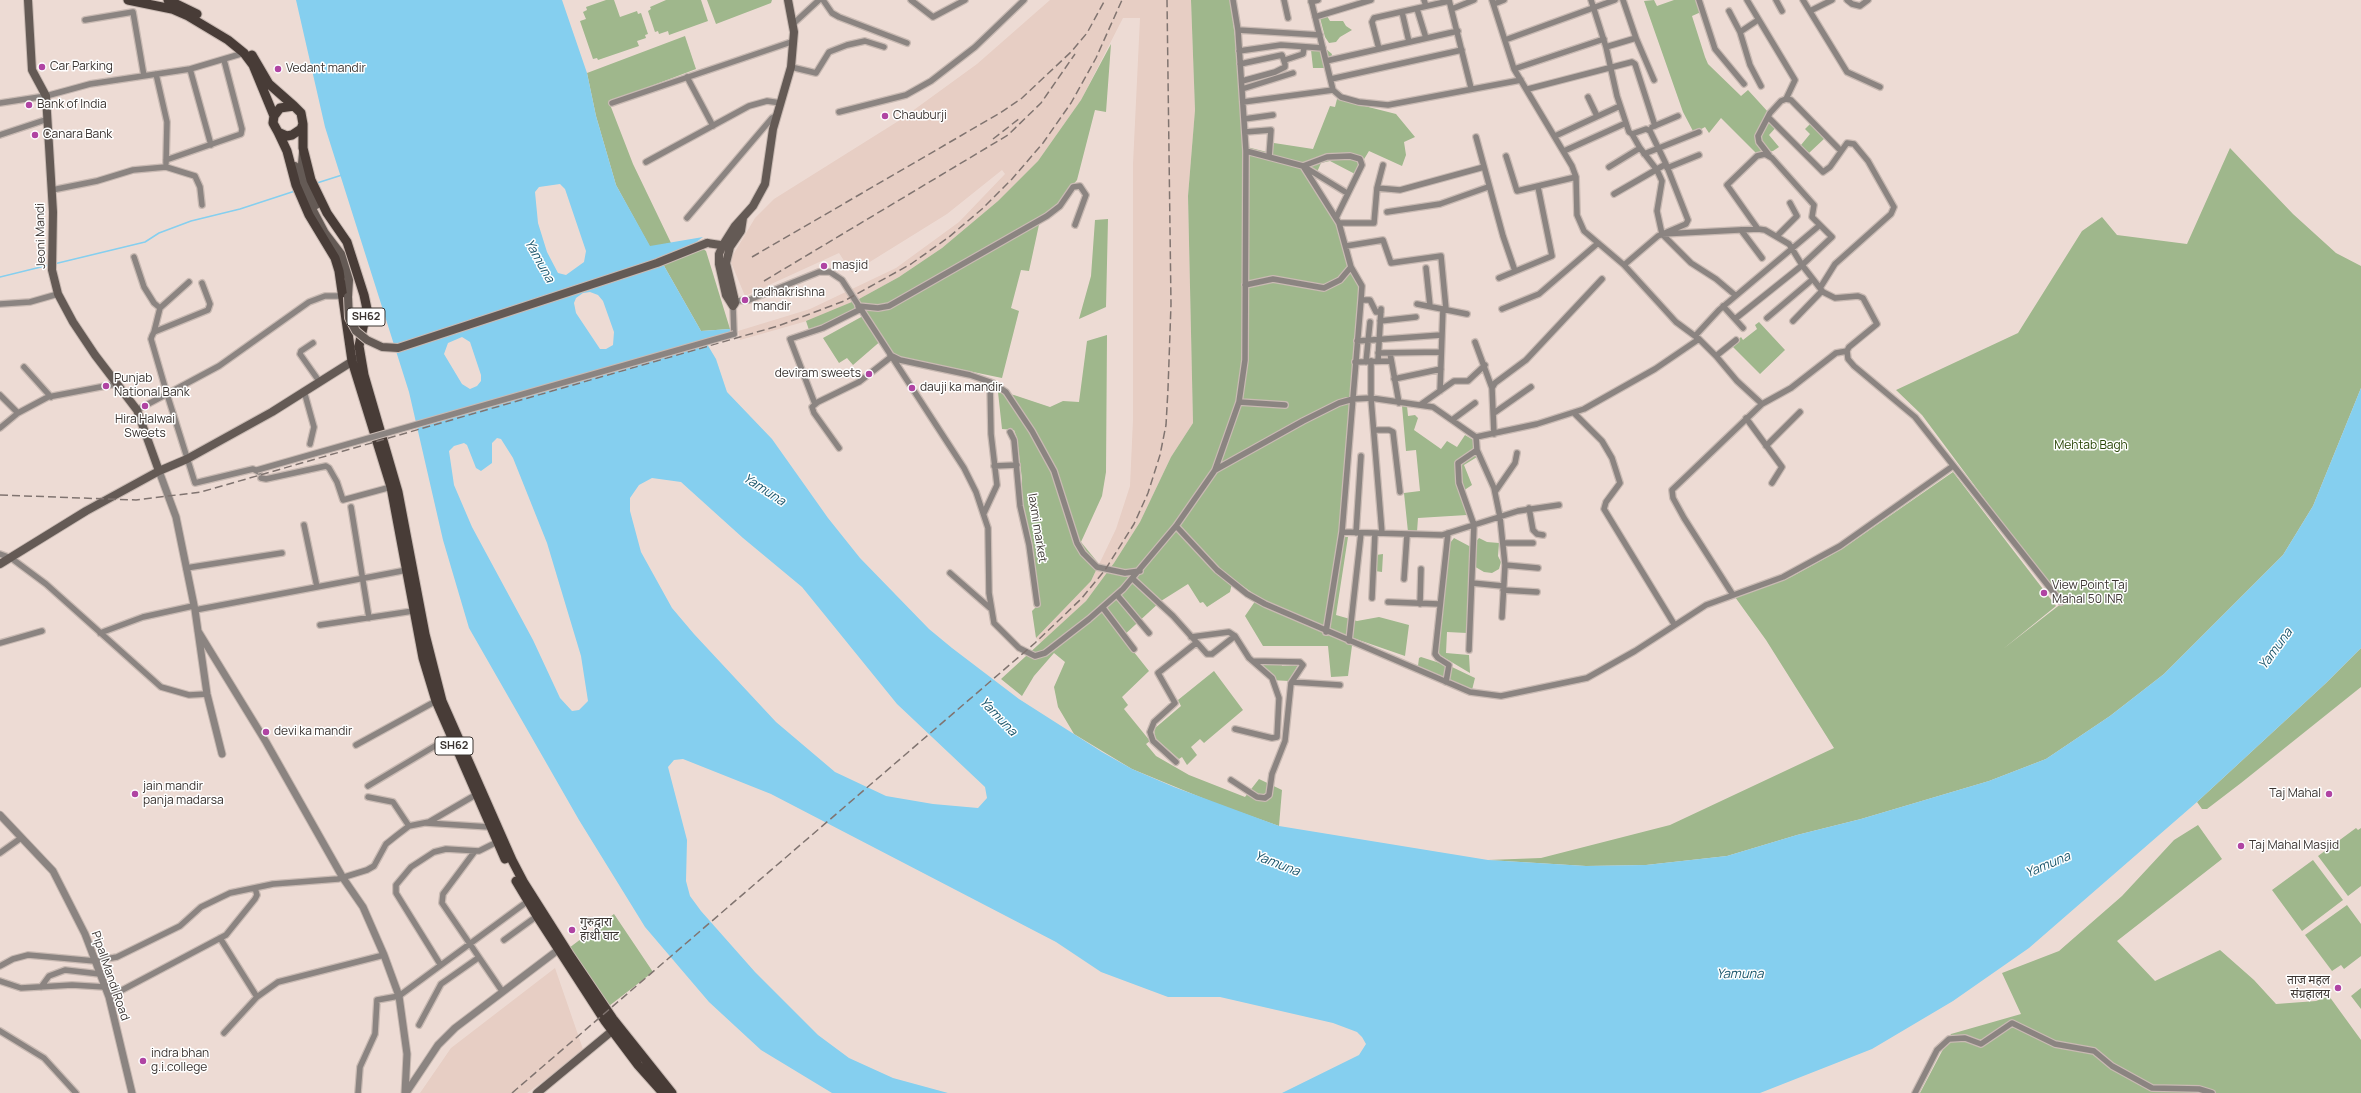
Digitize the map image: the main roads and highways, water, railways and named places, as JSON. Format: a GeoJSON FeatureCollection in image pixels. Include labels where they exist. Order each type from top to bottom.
{"type":"FeatureCollection","features":[{"type":"Feature","properties":{"kind":"main road","name":"Jeoni Mandi"},"geometry":{"type":"LineString","coordinates":[[28,0],[32,70],[46,96],[52,190],[52,270],[58,294],[73,322],[116,384],[137,410],[159,471]]}},
{"type":"Feature","properties":{"kind":"main road"},"geometry":{"type":"LineString","coordinates":[[168,0],[215,26],[248,50],[256,59],[269,84],[302,113],[303,124],[300,129],[292,135],[282,135],[278,132],[273,123],[274,116],[280,108],[294,106]]}},
{"type":"Feature","properties":{"kind":"main road"},"geometry":{"type":"LineString","coordinates":[[734,303],[725,274],[727,246],[741,231],[743,218],[765,184],[773,129],[791,67],[794,42],[793,24],[788,0]]}},
{"type":"Feature","properties":{"kind":"main road"},"geometry":{"type":"LineString","coordinates":[[130,1],[172,9],[188,16],[220,34],[244,53],[253,65],[274,116]]}},
{"type":"Feature","properties":{"kind":"main road","name":"SH62"},"geometry":{"type":"LineString","coordinates":[[303,124],[304,182],[308,193],[327,213],[347,242],[364,295],[367,309],[360,340],[361,357],[368,390],[398,492],[424,634],[445,707],[512,860],[524,883],[569,954],[613,1019],[672,1093]]}},
{"type":"Feature","properties":{"kind":"main road","name":"SH62"},"geometry":{"type":"LineString","coordinates":[[278,132],[304,182],[308,193],[309,216],[335,258],[345,297],[352,361],[391,487],[423,658],[436,701],[450,737],[477,794],[497,842],[528,901],[558,950],[612,1031],[663,1093]]}},
{"type":"Feature","properties":{"kind":"main road"},"geometry":{"type":"LineString","coordinates":[[308,193],[346,266],[345,297],[349,318],[356,331],[367,340],[382,347],[398,348],[657,263],[707,243],[727,246]]}},
{"type":"Feature","properties":{"kind":"main road"},"geometry":{"type":"LineString","coordinates":[[0,564],[86,511],[159,471],[187,459],[272,412],[319,381],[361,357]]}},
{"type":"Feature","properties":{"kind":"main road"},"geometry":{"type":"LineString","coordinates":[[537,1093],[612,1031]]}},
{"type":"Feature","properties":{"kind":"water","name":"Yamuna"},"geometry":{"type":"Polygon","coordinates":[[[296,0],[562,0],[587,73],[596,116],[616,185],[650,246],[703,237],[695,243],[659,257],[701,331],[730,329],[731,333],[704,339],[716,359],[727,392],[772,439],[828,518],[860,558],[929,629],[1019,699],[1102,752],[1132,769],[1174,787],[1279,826],[1488,860],[1586,866],[1646,865],[1727,856],[1797,835],[1861,819],[1989,781],[2046,759],[2110,716],[2164,674],[2283,555],[2313,506],[2361,388],[2361,648],[2326,683],[2197,802],[2029,948],[1953,1001],[1872,1049],[1760,1093],[1282,1093],[1359,1055],[1366,1044],[1362,1037],[1357,1032],[1333,1023],[1220,997],[1168,997],[1101,972],[1056,942],[771,794],[683,759],[674,760],[668,767],[687,840],[686,881],[690,896],[701,911],[755,972],[818,1035],[849,1058],[893,1078],[948,1093],[832,1093],[761,1050],[709,1002],[645,927],[579,820],[469,628],[443,540],[409,392],[325,127],[296,0]],[[560,184],[539,187],[535,192],[538,223],[547,252],[558,273],[566,275],[584,262],[586,251],[565,189],[560,184]],[[590,292],[583,293],[576,298],[574,303],[576,313],[600,349],[606,349],[613,345],[614,332],[603,301],[598,295],[590,292]],[[462,337],[448,343],[444,354],[462,384],[470,389],[477,386],[481,381],[481,375],[470,342],[462,337]],[[497,438],[492,443],[492,463],[481,471],[476,468],[467,445],[464,443],[454,446],[449,451],[454,485],[472,527],[533,640],[560,698],[572,711],[579,710],[588,701],[581,656],[547,543],[513,458],[501,439],[497,438]],[[652,478],[639,485],[630,498],[630,511],[641,552],[672,608],[694,634],[776,722],[835,772],[886,796],[933,804],[978,808],[987,798],[985,787],[897,704],[802,587],[743,538],[681,482],[652,478]]]}},
{"type":"Feature","properties":{"kind":"waterway"},"geometry":{"type":"LineString","coordinates":[[317,183],[342,175]]}},
{"type":"Feature","properties":{"kind":"waterway"},"geometry":{"type":"LineString","coordinates":[[54,264],[145,242],[159,233],[191,221],[240,209],[295,191]]}},
{"type":"Feature","properties":{"kind":"waterway"},"geometry":{"type":"LineString","coordinates":[[0,277],[49,265]]}},
{"type":"Feature","properties":{"kind":"railway"},"geometry":{"type":"LineString","coordinates":[[752,257],[1000,113],[1022,98],[1071,52],[1087,33],[1105,0]]}},
{"type":"Feature","properties":{"kind":"railway"},"geometry":{"type":"LineString","coordinates":[[0,495],[136,500],[201,492],[778,326],[844,301],[911,264],[949,237],[982,209],[1012,179],[1043,143],[1071,103],[1096,58],[1122,0]]}},
{"type":"Feature","properties":{"kind":"railway"},"geometry":{"type":"LineString","coordinates":[[512,1093],[1035,643],[1081,599],[1105,570],[1134,524],[1148,493],[1160,455],[1166,425],[1171,304],[1167,0]]}},
{"type":"Feature","properties":{"kind":"railway"},"geometry":{"type":"LineString","coordinates":[[764,281],[1008,135],[1041,103],[1075,54]]}},
{"type":"Feature","properties":{"kind":"railway"},"geometry":{"type":"LineString","coordinates":[[993,139],[1020,118]]}},
{"type":"Feature","properties":{"kind":"place","name":"Car Parking"},"geometry":{"type":"Point","coordinates":[42,67]}},
{"type":"Feature","properties":{"kind":"place","name":"Vedant mandir"},"geometry":{"type":"Point","coordinates":[278,69]}},
{"type":"Feature","properties":{"kind":"place","name":"Bank of India"},"geometry":{"type":"Point","coordinates":[29,105]}},
{"type":"Feature","properties":{"kind":"place","name":"Chauburji"},"geometry":{"type":"Point","coordinates":[885,116]}},
{"type":"Feature","properties":{"kind":"place","name":"Canara Bank"},"geometry":{"type":"Point","coordinates":[35,135]}},
{"type":"Feature","properties":{"kind":"place","name":"masjid"},"geometry":{"type":"Point","coordinates":[824,266]}},
{"type":"Feature","properties":{"kind":"place","name":"radhakrishna mandir"},"geometry":{"type":"Point","coordinates":[745,300]}},
{"type":"Feature","properties":{"kind":"place","name":"deviram sweets"},"geometry":{"type":"Point","coordinates":[869,374]}},
{"type":"Feature","properties":{"kind":"place","name":"Punjab National Bank"},"geometry":{"type":"Point","coordinates":[106,386]}},
{"type":"Feature","properties":{"kind":"place","name":"dauji ka mandir"},"geometry":{"type":"Point","coordinates":[912,388]}},
{"type":"Feature","properties":{"kind":"place","name":"Hira Halwai Sweets"},"geometry":{"type":"Point","coordinates":[145,406]}},
{"type":"Feature","properties":{"kind":"place","name":"View Point Taj Mahal 50 INR"},"geometry":{"type":"Point","coordinates":[2044,593]}},
{"type":"Feature","properties":{"kind":"place","name":"devi ka mandir"},"geometry":{"type":"Point","coordinates":[266,732]}},
{"type":"Feature","properties":{"kind":"place","name":"jain mandir panja madarsa"},"geometry":{"type":"Point","coordinates":[135,794]}},
{"type":"Feature","properties":{"kind":"place","name":"Taj Mahal"},"geometry":{"type":"Point","coordinates":[2329,794]}},
{"type":"Feature","properties":{"kind":"place","name":"Taj Mahal Masjid"},"geometry":{"type":"Point","coordinates":[2241,846]}},
{"type":"Feature","properties":{"kind":"place","name":"गुरुद्वारा हाथी घाट"},"geometry":{"type":"Point","coordinates":[572,930]}},
{"type":"Feature","properties":{"kind":"place","name":"ताज महल संग्रहालय"},"geometry":{"type":"Point","coordinates":[2338,988]}},
{"type":"Feature","properties":{"kind":"place","name":"indra bhan g.i.college"},"geometry":{"type":"Point","coordinates":[143,1061]}},
{"type":"Feature","properties":{"kind":"park label","name":"Mehtab Bagh"},"geometry":{"type":"Point","coordinates":[2091,446]}}]}
